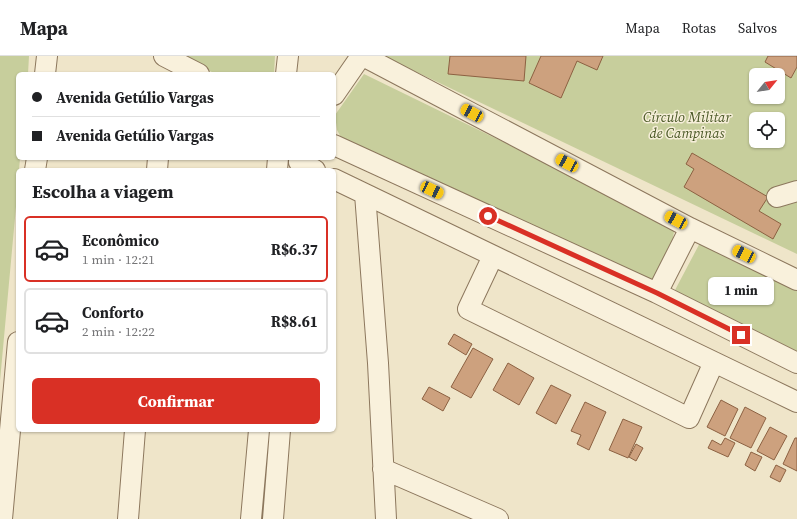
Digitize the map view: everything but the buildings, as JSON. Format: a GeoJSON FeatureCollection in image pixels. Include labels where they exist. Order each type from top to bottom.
{"type":"FeatureCollection","features":[{"type":"Feature","properties":{"kind":"street"},"geometry":{"type":"LineString","coordinates":[[45,72],[47,56]]}},
{"type":"Feature","properties":{"kind":"street"},"geometry":{"type":"LineString","coordinates":[[336,91],[362,56],[690,228],[797,280]]}},
{"type":"Feature","properties":{"kind":"street"},"geometry":{"type":"LineString","coordinates":[[165,62],[192,72]]}},
{"type":"Feature","properties":{"kind":"street"},"geometry":{"type":"LineString","coordinates":[[336,146],[657,293],[797,363]]}},
{"type":"Feature","properties":{"kind":"street"},"geometry":{"type":"LineString","coordinates":[[336,180],[797,402]]}},
{"type":"Feature","properties":{"kind":"street"},"geometry":{"type":"LineString","coordinates":[[777,198],[797,191]]}},
{"type":"Feature","properties":{"kind":"street"},"geometry":{"type":"LineString","coordinates":[[365,194],[378,364],[386,519]]}},
{"type":"Feature","properties":{"kind":"street"},"geometry":{"type":"LineString","coordinates":[[657,293],[690,228]]}},
{"type":"Feature","properties":{"kind":"street"},"geometry":{"type":"LineString","coordinates":[[494,256],[468,309],[689,418],[714,362]]}},
{"type":"Feature","properties":{"kind":"street"},"geometry":{"type":"LineString","coordinates":[[2,519],[10,396],[16,356]]}},
{"type":"Feature","properties":{"kind":"street"},"geometry":{"type":"LineString","coordinates":[[128,519],[135,432]]}},
{"type":"Feature","properties":{"kind":"street"},"geometry":{"type":"LineString","coordinates":[[251,519],[259,432]]}},
{"type":"Feature","properties":{"kind":"street"},"geometry":{"type":"LineString","coordinates":[[272,519],[280,432]]}},
{"type":"Feature","properties":{"kind":"street"},"geometry":{"type":"LineString","coordinates":[[383,469],[498,519]]}},
{"type":"Feature","properties":{"kind":"green space"},"geometry":{"type":"Polygon","coordinates":[[[0,56],[29,56],[28,72],[16,72],[16,160],[20,160],[19,168],[16,168],[16,207],[0,381],[0,56]]]}},
{"type":"Feature","properties":{"kind":"green space"},"geometry":{"type":"Polygon","coordinates":[[[178,56],[275,56],[274,72],[212,72],[178,56]]]}},
{"type":"Feature","properties":{"kind":"green space","name":"Círculo Militar de Campinas"},"geometry":{"type":"Polygon","coordinates":[[[383,56],[797,56],[797,254],[383,56]]]}},
{"type":"Feature","properties":{"kind":"green space"},"geometry":{"type":"Polygon","coordinates":[[[364,74],[675,226],[671,249],[661,268],[649,283],[343,141],[337,130],[336,114],[364,74]]]}},
{"type":"Feature","properties":{"kind":"green space"},"geometry":{"type":"Polygon","coordinates":[[[702,239],[797,286],[797,355],[674,292],[702,239]]]}},
{"type":"Feature","properties":{"kind":"route"},"geometry":{"type":"LineString","coordinates":[[488,216],[657,293],[741,335]]}}]}
